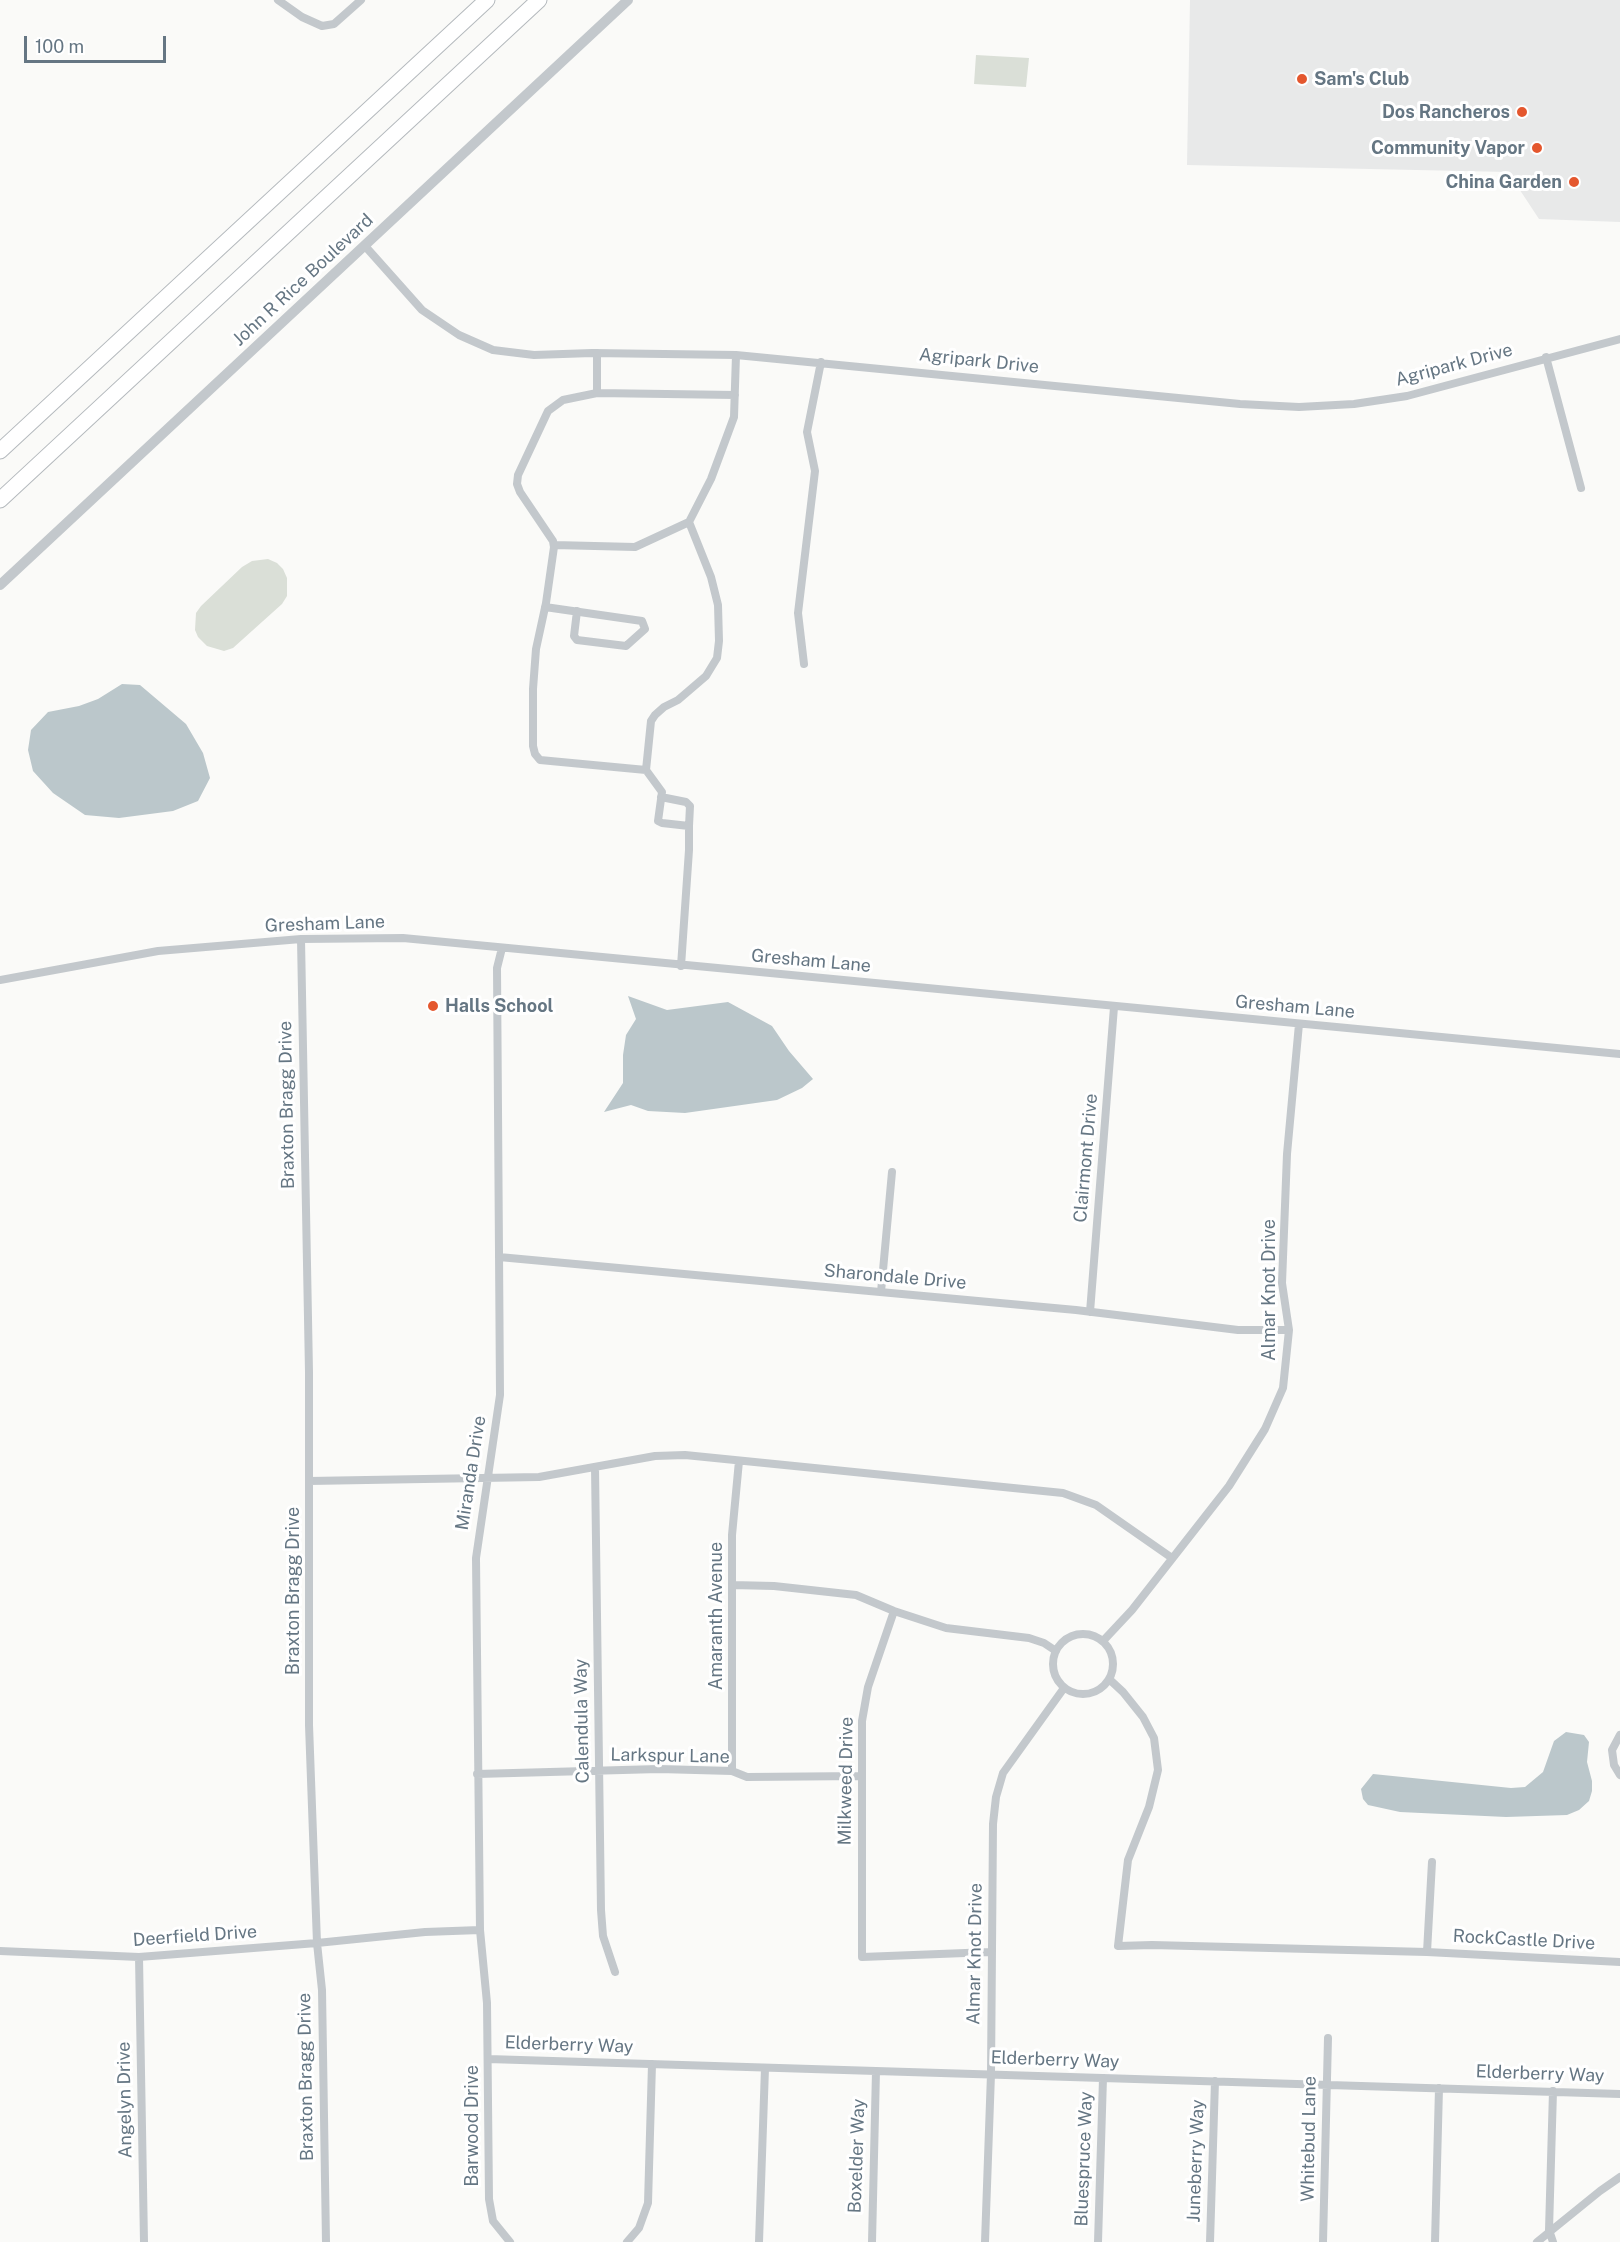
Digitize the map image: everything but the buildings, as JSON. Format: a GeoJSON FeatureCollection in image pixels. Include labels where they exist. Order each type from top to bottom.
{"type":"FeatureCollection","features":[{"type":"Feature","properties":{"kind":"highway"},"geometry":{"type":"LineString","coordinates":[[0,451],[487,0]]}},
{"type":"Feature","properties":{"kind":"highway"},"geometry":{"type":"LineString","coordinates":[[0,500],[539,0]]}},
{"type":"Feature","properties":{"kind":"street"},"geometry":{"type":"LineString","coordinates":[[278,0],[302,17],[322,26],[334,24],[361,0]]}},
{"type":"Feature","properties":{"kind":"street","name":"John R Rice Boulevard"},"geometry":{"type":"LineString","coordinates":[[0,585],[628,0]]}},
{"type":"Feature","properties":{"kind":"street","name":"Agripark Drive"},"geometry":{"type":"LineString","coordinates":[[365,246],[422,310],[459,335],[494,350],[534,355],[597,353],[736,355],[1240,404],[1299,407],[1354,404],[1407,396],[1620,339]]}},
{"type":"Feature","properties":{"kind":"street"},"geometry":{"type":"LineString","coordinates":[[597,353],[597,393]]}},
{"type":"Feature","properties":{"kind":"street"},"geometry":{"type":"LineString","coordinates":[[554,545],[635,547],[689,522],[711,479],[731,426],[735,395],[736,355]]}},
{"type":"Feature","properties":{"kind":"street"},"geometry":{"type":"LineString","coordinates":[[1546,357],[1581,488]]}},
{"type":"Feature","properties":{"kind":"street"},"geometry":{"type":"LineString","coordinates":[[804,664],[798,613],[815,471],[808,448],[807,432],[821,362]]}},
{"type":"Feature","properties":{"kind":"street"},"geometry":{"type":"LineString","coordinates":[[646,770],[540,760],[535,754],[533,689],[536,649],[554,545],[520,492],[517,484],[518,475],[548,411],[563,400],[597,393],[735,395]]}},
{"type":"Feature","properties":{"kind":"street"},"geometry":{"type":"LineString","coordinates":[[689,522],[711,577],[718,605],[718,649],[713,666],[706,676],[678,700],[664,707],[651,721],[646,770],[662,792],[658,821],[689,826]]}},
{"type":"Feature","properties":{"kind":"street"},"geometry":{"type":"LineString","coordinates":[[545,607],[577,611],[642,621],[645,629],[626,646],[577,640],[574,636],[577,611]]}},
{"type":"Feature","properties":{"kind":"street"},"geometry":{"type":"LineString","coordinates":[[661,797],[686,802],[690,806],[681,966]]}},
{"type":"Feature","properties":{"kind":"street","name":"Gresham Lane"},"geometry":{"type":"LineString","coordinates":[[0,980],[158,951],[301,939],[403,938],[1620,1054]]}},
{"type":"Feature","properties":{"kind":"street","name":"Braxton Bragg Drive"},"geometry":{"type":"LineString","coordinates":[[301,939],[309,1333],[309,1725],[317,1943],[322,1990],[326,2242]]}},
{"type":"Feature","properties":{"kind":"street","name":"Miranda Drive"},"geometry":{"type":"LineString","coordinates":[[487,2002],[480,1930],[476,1558],[500,1395],[498,968],[502,948]]}},
{"type":"Feature","properties":{"kind":"street","name":"Clairmont Drive"},"geometry":{"type":"LineString","coordinates":[[1090,1312],[1114,1007]]}},
{"type":"Feature","properties":{"kind":"street","name":"Almar Knot Drive"},"geometry":{"type":"LineString","coordinates":[[1103,1641],[1132,1610],[1229,1486],[1265,1429],[1283,1388],[1288,1330],[1282,1283],[1287,1154],[1299,1024]]}},
{"type":"Feature","properties":{"kind":"street"},"geometry":{"type":"LineString","coordinates":[[881,1292],[892,1172]]}},
{"type":"Feature","properties":{"kind":"street","name":"Sharondale Drive"},"geometry":{"type":"LineString","coordinates":[[499,1257],[1090,1312],[1238,1330],[1288,1330]]}},
{"type":"Feature","properties":{"kind":"street"},"geometry":{"type":"LineString","coordinates":[[309,1481],[539,1477],[655,1456],[685,1455],[1063,1493],[1096,1505],[1173,1558]]}},
{"type":"Feature","properties":{"kind":"street","name":"Amaranth Avenue"},"geometry":{"type":"LineString","coordinates":[[732,1771],[732,1535],[740,1461]]}},
{"type":"Feature","properties":{"kind":"street","name":"Calendula Way"},"geometry":{"type":"LineString","coordinates":[[595,1467],[603,1936],[615,1972]]}},
{"type":"Feature","properties":{"kind":"street"},"geometry":{"type":"LineString","coordinates":[[732,1585],[843,1592],[946,1628],[1029,1638],[1044,1643],[1056,1651]]}},
{"type":"Feature","properties":{"kind":"street","name":"Milkweed Drive"},"geometry":{"type":"LineString","coordinates":[[894,1611],[868,1687],[864,1706],[862,1957],[991,1952]]}},
{"type":"Feature","properties":{"kind":"street"},"geometry":{"type":"LineString","coordinates":[[1076,1634],[1087,1634],[1103,1641],[1111,1651],[1113,1662],[1109,1679],[1100,1690],[1091,1694],[1073,1693],[1064,1688],[1057,1680],[1053,1670],[1056,1651],[1068,1638],[1076,1634]]}},
{"type":"Feature","properties":{"kind":"street","name":"RockCastle Drive"},"geometry":{"type":"LineString","coordinates":[[1109,1679],[1123,1692],[1155,1738],[1158,1770],[1149,1807],[1128,1860],[1118,1946],[1427,1952],[1620,1962]]}},
{"type":"Feature","properties":{"kind":"street","name":"Almar Knot Drive"},"geometry":{"type":"LineString","coordinates":[[985,2242],[991,2074],[993,1824],[1003,1773],[1064,1688]]}},
{"type":"Feature","properties":{"kind":"street"},"geometry":{"type":"LineString","coordinates":[[1620,1735],[1612,1750],[1614,1765],[1620,1775]]}},
{"type":"Feature","properties":{"kind":"street","name":"Larkspur Lane"},"geometry":{"type":"LineString","coordinates":[[477,1774],[659,1769],[732,1771],[747,1777],[862,1776]]}},
{"type":"Feature","properties":{"kind":"street"},"geometry":{"type":"LineString","coordinates":[[1427,1952],[1432,1862]]}},
{"type":"Feature","properties":{"kind":"street","name":"Deerfield Drive"},"geometry":{"type":"LineString","coordinates":[[0,1950],[139,1958],[392,1935],[480,1930]]}},
{"type":"Feature","properties":{"kind":"street","name":"Angelyn Drive"},"geometry":{"type":"LineString","coordinates":[[139,1958],[144,2242]]}},
{"type":"Feature","properties":{"kind":"street","name":"Barwood Drive"},"geometry":{"type":"LineString","coordinates":[[487,2002],[489,2199],[493,2221],[510,2242]]}},
{"type":"Feature","properties":{"kind":"street","name":"Whitebud Lane"},"geometry":{"type":"LineString","coordinates":[[1323,2242],[1328,2038]]}},
{"type":"Feature","properties":{"kind":"street","name":"Elderberry Way"},"geometry":{"type":"LineString","coordinates":[[488,2059],[1620,2094]]}},
{"type":"Feature","properties":{"kind":"street"},"geometry":{"type":"LineString","coordinates":[[627,2242],[639,2228],[648,2202],[652,2064]]}},
{"type":"Feature","properties":{"kind":"street"},"geometry":{"type":"LineString","coordinates":[[759,2242],[765,2068]]}},
{"type":"Feature","properties":{"kind":"street","name":"Boxelder Way"},"geometry":{"type":"LineString","coordinates":[[872,2242],[876,2071]]}},
{"type":"Feature","properties":{"kind":"street","name":"Bluespruce Way"},"geometry":{"type":"LineString","coordinates":[[1098,2242],[1103,2078]]}},
{"type":"Feature","properties":{"kind":"street","name":"Juneberry Way"},"geometry":{"type":"LineString","coordinates":[[1210,2242],[1215,2081]]}},
{"type":"Feature","properties":{"kind":"street"},"geometry":{"type":"LineString","coordinates":[[1435,2242],[1439,2088]]}},
{"type":"Feature","properties":{"kind":"street"},"geometry":{"type":"LineString","coordinates":[[1553,2091],[1550,2232],[1553,2242]]}},
{"type":"Feature","properties":{"kind":"street"},"geometry":{"type":"LineString","coordinates":[[1537,2242],[1600,2190],[1620,2177]]}},
{"type":"Feature","properties":{"kind":"shaded area"},"geometry":{"type":"Polygon","coordinates":[[[1190,0],[1620,0],[1620,222],[1539,219],[1508,172],[1187,165],[1190,0]]]}},
{"type":"Feature","properties":{"kind":"shaded area"},"geometry":{"type":"Polygon","coordinates":[[[976,55],[1029,58],[1026,87],[974,84],[976,55]]]}},
{"type":"Feature","properties":{"kind":"shaded area"},"geometry":{"type":"Polygon","coordinates":[[[268,559],[283,569],[287,578],[287,596],[282,604],[233,648],[224,651],[207,646],[195,630],[196,613],[242,567],[252,561],[268,559]]]}},
{"type":"Feature","properties":{"kind":"shaded area"},"geometry":{"type":"Polygon","coordinates":[[[122,684],[140,685],[186,724],[203,753],[210,778],[198,801],[173,811],[119,818],[85,815],[53,793],[33,771],[28,750],[31,730],[48,712],[79,706],[98,699],[122,684]]]}},
{"type":"Feature","properties":{"kind":"shaded area"},"geometry":{"type":"Polygon","coordinates":[[[628,996],[667,1010],[728,1002],[772,1026],[789,1051],[813,1079],[802,1088],[777,1100],[685,1113],[648,1111],[631,1105],[604,1112],[623,1083],[626,1035],[636,1019],[628,996]]]}},
{"type":"Feature","properties":{"kind":"shaded area"},"geometry":{"type":"Polygon","coordinates":[[[1566,1732],[1584,1735],[1589,1742],[1587,1762],[1592,1781],[1589,1801],[1579,1810],[1567,1815],[1506,1817],[1400,1812],[1368,1805],[1363,1799],[1361,1789],[1373,1774],[1511,1788],[1525,1787],[1543,1772],[1554,1741],[1566,1732]]]}},
{"type":"Feature","properties":{"kind":"place","name":"Sam's Club"},"geometry":{"type":"Point","coordinates":[1302,79]}},
{"type":"Feature","properties":{"kind":"place","name":"Dos Rancheros"},"geometry":{"type":"Point","coordinates":[1522,112]}},
{"type":"Feature","properties":{"kind":"place","name":"Community Vapor"},"geometry":{"type":"Point","coordinates":[1537,148]}},
{"type":"Feature","properties":{"kind":"place","name":"China Garden"},"geometry":{"type":"Point","coordinates":[1574,182]}},
{"type":"Feature","properties":{"kind":"place","name":"Halls School"},"geometry":{"type":"Point","coordinates":[433,1006]}}]}
